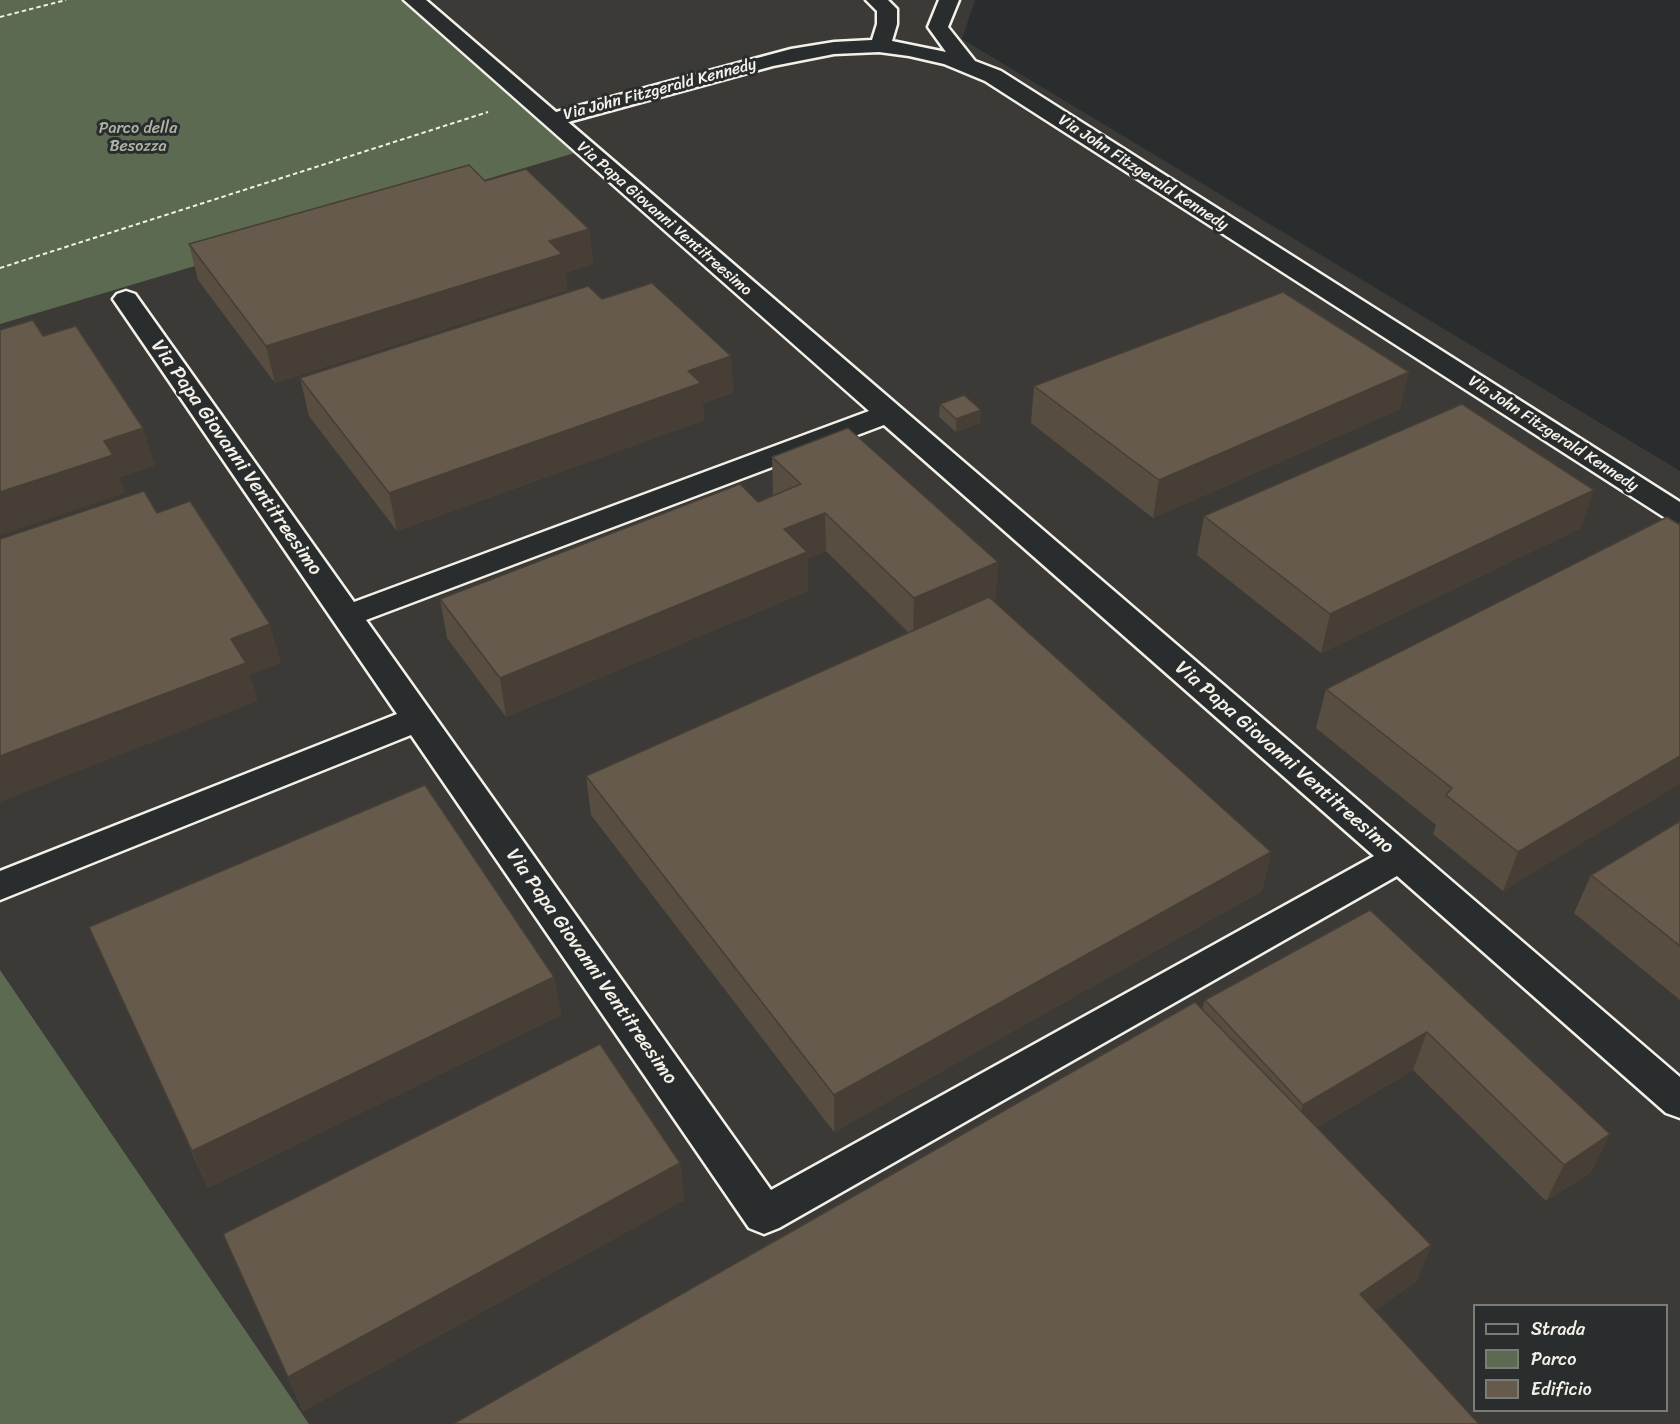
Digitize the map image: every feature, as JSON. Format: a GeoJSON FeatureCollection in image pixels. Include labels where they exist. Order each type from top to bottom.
{"type":"FeatureCollection","features":[{"type":"Feature","properties":{"kind":"street","name":"Via Papa Giovanni Ventitreesimo"},"geometry":{"type":"LineString","coordinates":[[414,0],[1680,1101]]}},
{"type":"Feature","properties":{"kind":"street"},"geometry":{"type":"LineString","coordinates":[[876,0],[887,9],[887,24],[880,46]]}},
{"type":"Feature","properties":{"kind":"street"},"geometry":{"type":"LineString","coordinates":[[949,0],[938,27],[967,64]]}},
{"type":"Feature","properties":{"kind":"street","name":"Via John Fitzgerald Kennedy"},"geometry":{"type":"LineString","coordinates":[[550,120],[784,56],[836,48],[880,46],[941,56],[967,64],[993,76],[1680,515]]}},
{"type":"Feature","properties":{"kind":"street","name":"Via Papa Giovanni Ventitreesimo"},"geometry":{"type":"LineString","coordinates":[[126,299],[764,1215],[1400,858]]}},
{"type":"Feature","properties":{"kind":"street"},"geometry":{"type":"LineString","coordinates":[[346,616],[888,414]]}},
{"type":"Feature","properties":{"kind":"street"},"geometry":{"type":"LineString","coordinates":[[0,886],[418,719]]}},
{"type":"Feature","properties":{"kind":"path"},"geometry":{"type":"LineString","coordinates":[[0,17],[66,0]]}},
{"type":"Feature","properties":{"kind":"path"},"geometry":{"type":"LineString","coordinates":[[0,268],[485,112]]}},
{"type":"Feature","properties":{"kind":"shaded area"},"geometry":{"type":"Polygon","coordinates":[[[404,0],[975,0],[962,39],[1680,471],[1680,1424],[177,1424],[0,1103],[0,322],[404,0]]]}},
{"type":"Feature","properties":{"kind":"green space","name":"Parco della Besozza"},"geometry":{"type":"Polygon","coordinates":[[[0,0],[409,0],[588,149],[0,324],[0,0]]]}},
{"type":"Feature","properties":{"kind":"green space"},"geometry":{"type":"Polygon","coordinates":[[[0,970],[309,1424],[0,1424],[0,970]]]}},
{"type":"Feature","properties":{"kind":"building"},"geometry":{"type":"Polygon","coordinates":[[[469,165],[485,181],[526,169],[589,229],[549,241],[562,254],[266,346],[189,244],[469,165]]]}},
{"type":"Feature","properties":{"kind":"building"},"geometry":{"type":"Polygon","coordinates":[[[652,283],[731,356],[688,371],[701,383],[389,493],[300,378],[588,286],[602,299],[652,283]]]}},
{"type":"Feature","properties":{"kind":"building"},"geometry":{"type":"Polygon","coordinates":[[[1283,292],[1409,372],[1159,480],[1034,386],[1283,292]]]}},
{"type":"Feature","properties":{"kind":"building"},"geometry":{"type":"Polygon","coordinates":[[[33,320],[43,336],[76,326],[143,428],[104,441],[113,455],[0,492],[0,330],[33,320]]]}},
{"type":"Feature","properties":{"kind":"building"},"geometry":{"type":"Polygon","coordinates":[[[964,395],[981,410],[956,419],[940,404],[964,395]]]}},
{"type":"Feature","properties":{"kind":"building"},"geometry":{"type":"Polygon","coordinates":[[[1462,404],[1594,490],[1330,614],[1204,516],[1462,404]]]}},
{"type":"Feature","properties":{"kind":"building"},"geometry":{"type":"Polygon","coordinates":[[[848,428],[998,562],[914,598],[825,513],[784,529],[807,552],[500,678],[440,599],[740,484],[758,502],[801,484],[772,457],[848,428]]]}},
{"type":"Feature","properties":{"kind":"building"},"geometry":{"type":"Polygon","coordinates":[[[144,491],[157,513],[190,501],[270,624],[231,639],[246,663],[0,756],[0,539],[144,491]]]}},
{"type":"Feature","properties":{"kind":"building"},"geometry":{"type":"Polygon","coordinates":[[[1667,517],[1680,525],[1680,756],[1518,852],[1446,795],[1452,788],[1326,689],[1667,517]]]}},
{"type":"Feature","properties":{"kind":"building"},"geometry":{"type":"Polygon","coordinates":[[[989,597],[1271,852],[834,1095],[586,776],[989,597]]]}},
{"type":"Feature","properties":{"kind":"building"},"geometry":{"type":"Polygon","coordinates":[[[425,785],[554,977],[192,1151],[89,927],[425,785]]]}},
{"type":"Feature","properties":{"kind":"building"},"geometry":{"type":"Polygon","coordinates":[[[1680,821],[1680,946],[1591,875],[1680,821]]]}},
{"type":"Feature","properties":{"kind":"building"},"geometry":{"type":"Polygon","coordinates":[[[1370,910],[1610,1134],[1564,1165],[1427,1032],[1303,1105],[1205,1000],[1370,910]]]}},
{"type":"Feature","properties":{"kind":"building"},"geometry":{"type":"Polygon","coordinates":[[[1195,1002],[1431,1245],[1360,1294],[1479,1424],[453,1424],[1195,1002]]]}},
{"type":"Feature","properties":{"kind":"building"},"geometry":{"type":"Polygon","coordinates":[[[600,1044],[680,1163],[288,1377],[223,1234],[600,1044]]]}}]}
